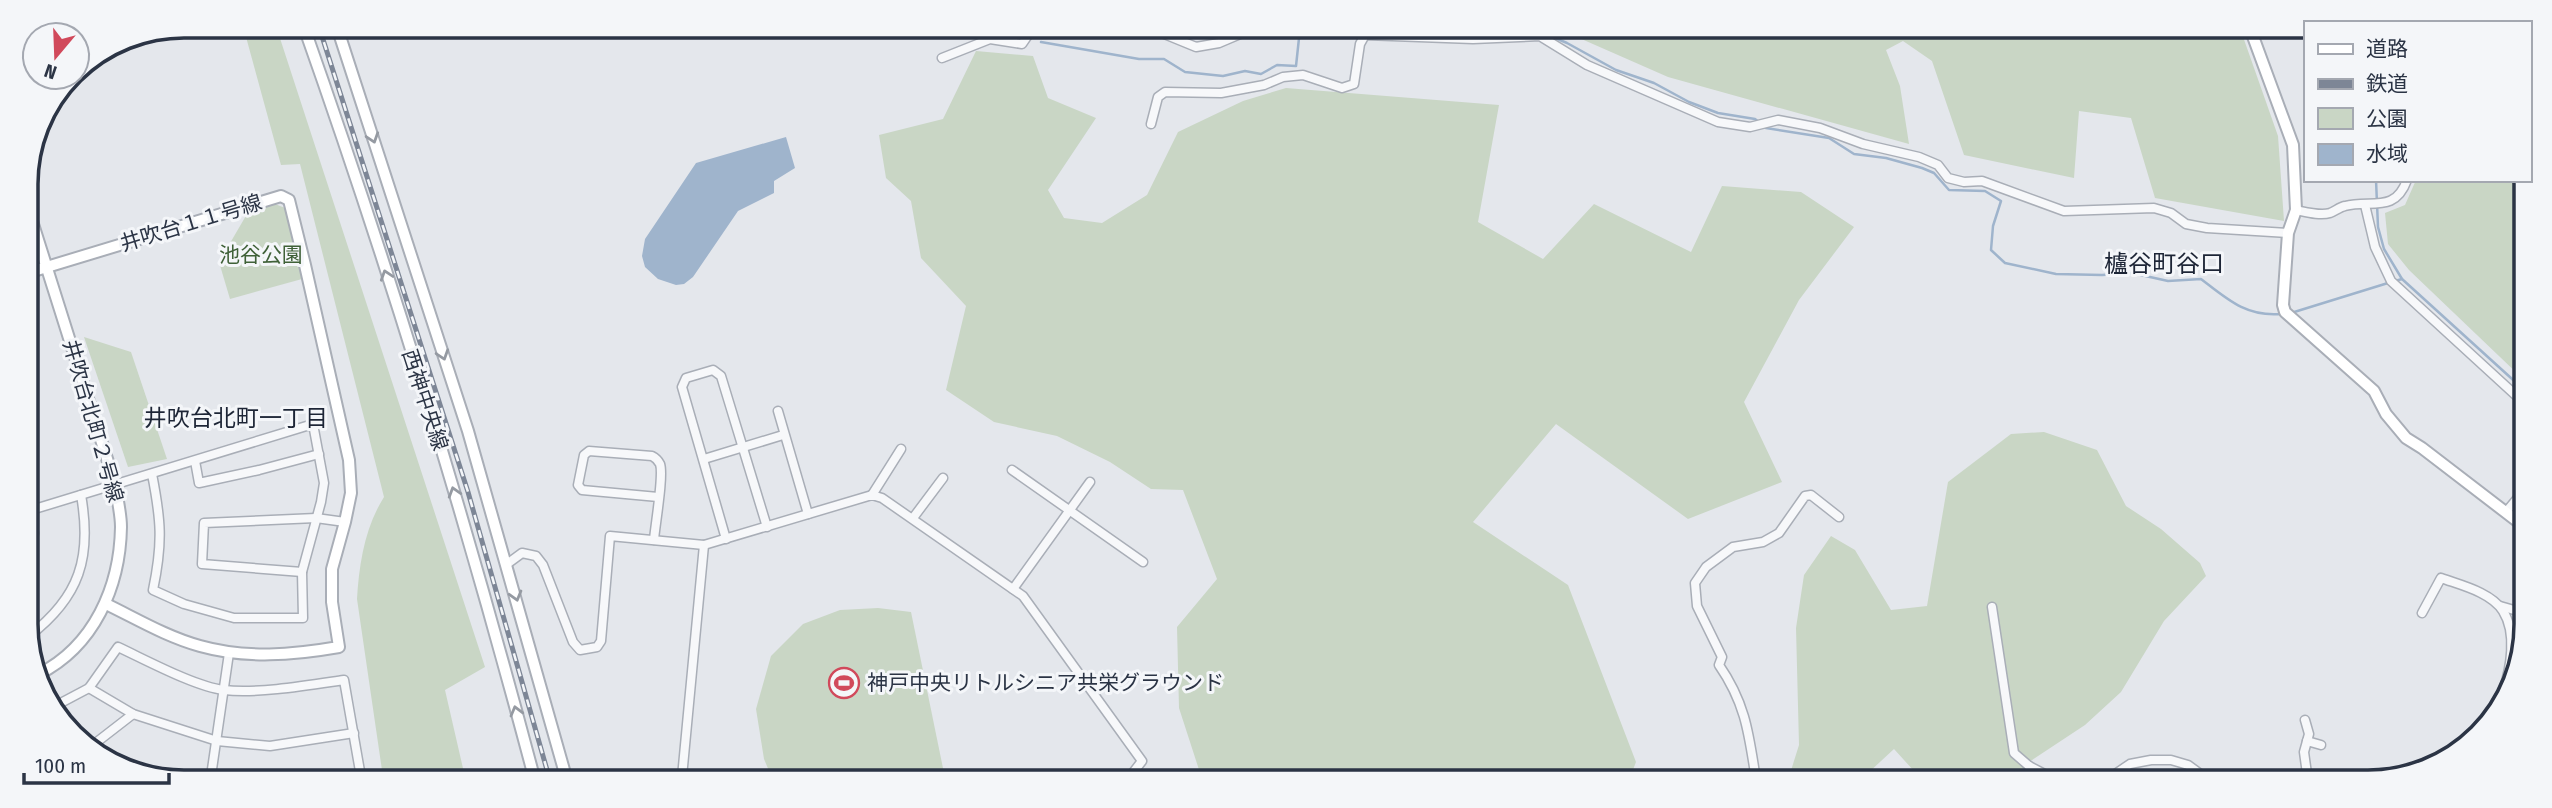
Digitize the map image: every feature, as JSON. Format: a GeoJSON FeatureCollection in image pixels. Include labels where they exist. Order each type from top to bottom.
{"type":"FeatureCollection","features":[{"type":"Feature","properties":{"kind":"street","name":"西神中央線"},"geometry":{"type":"LineString","coordinates":[[305,38],[330,101],[473,552],[532,770]]}},
{"type":"Feature","properties":{"kind":"street","name":"西神中央線"},"geometry":{"type":"LineString","coordinates":[[343,38],[359,96],[468,430],[564,770]]}},
{"type":"Feature","properties":{"kind":"street"},"geometry":{"type":"LineString","coordinates":[[942,58],[990,39],[1022,44],[1026,38]]}},
{"type":"Feature","properties":{"kind":"street"},"geometry":{"type":"LineString","coordinates":[[1174,38],[1196,47],[1231,38]]}},
{"type":"Feature","properties":{"kind":"street"},"geometry":{"type":"LineString","coordinates":[[1151,124],[1158,97],[1165,92],[1221,93],[1264,85],[1283,77],[1303,75],[1342,88],[1354,84],[1362,38]]}},
{"type":"Feature","properties":{"kind":"street"},"geometry":{"type":"LineString","coordinates":[[1457,38],[1495,38]]}},
{"type":"Feature","properties":{"kind":"street"},"geometry":{"type":"LineString","coordinates":[[1543,38],[1587,65],[1718,122],[1750,127],[1778,120],[1820,128],[1863,144],[1938,165],[1948,178],[1964,182],[1982,181],[2064,211],[2154,208],[2171,213],[2186,224],[2207,228],[2288,233]]}},
{"type":"Feature","properties":{"kind":"street"},"geometry":{"type":"LineString","coordinates":[[2254,38],[2292,145],[2296,210],[2288,233],[2283,305],[2287,315],[2374,391],[2386,414],[2406,438],[2514,518]]}},
{"type":"Feature","properties":{"kind":"street"},"geometry":{"type":"LineString","coordinates":[[2296,210],[2327,214],[2346,205],[2382,203],[2395,199],[2404,190],[2406,182]]}},
{"type":"Feature","properties":{"kind":"street","name":"井吹台１１号線"},"geometry":{"type":"LineString","coordinates":[[39,269],[272,198],[281,196],[289,200],[349,460],[351,493],[331,569],[332,602],[339,646],[303,653],[229,653],[198,646],[106,604]]}},
{"type":"Feature","properties":{"kind":"street"},"geometry":{"type":"LineString","coordinates":[[2369,204],[2375,247],[2391,281],[2514,394]]}},
{"type":"Feature","properties":{"kind":"street","name":"井吹台北町２号線"},"geometry":{"type":"LineString","coordinates":[[39,242],[115,484],[121,526],[116,567],[106,604],[87,636],[69,655],[46,670]]}},
{"type":"Feature","properties":{"kind":"street"},"geometry":{"type":"LineString","coordinates":[[726,539],[682,387],[686,378],[712,370],[721,376],[767,527]]}},
{"type":"Feature","properties":{"kind":"street"},"geometry":{"type":"LineString","coordinates":[[778,411],[808,514]]}},
{"type":"Feature","properties":{"kind":"street"},"geometry":{"type":"LineString","coordinates":[[38,508],[313,424],[324,483],[302,572],[303,618],[234,618],[184,604],[153,590],[160,560],[161,525],[152,474]]}},
{"type":"Feature","properties":{"kind":"street"},"geometry":{"type":"LineString","coordinates":[[704,459],[783,435]]}},
{"type":"Feature","properties":{"kind":"street"},"geometry":{"type":"LineString","coordinates":[[872,495],[901,449]]}},
{"type":"Feature","properties":{"kind":"street"},"geometry":{"type":"LineString","coordinates":[[654,540],[661,466],[652,456],[589,452],[584,455],[578,485],[582,490],[658,497]]}},
{"type":"Feature","properties":{"kind":"street"},"geometry":{"type":"LineString","coordinates":[[195,461],[199,483],[319,454]]}},
{"type":"Feature","properties":{"kind":"street"},"geometry":{"type":"LineString","coordinates":[[1012,470],[1143,562]]}},
{"type":"Feature","properties":{"kind":"street"},"geometry":{"type":"LineString","coordinates":[[913,518],[943,478]]}},
{"type":"Feature","properties":{"kind":"street"},"geometry":{"type":"LineString","coordinates":[[1013,589],[1090,482]]}},
{"type":"Feature","properties":{"kind":"street"},"geometry":{"type":"LineString","coordinates":[[38,628],[54,614],[75,584],[82,563],[85,540],[81,495]]}},
{"type":"Feature","properties":{"kind":"street"},"geometry":{"type":"LineString","coordinates":[[507,564],[522,553],[536,556],[543,565],[573,642],[580,650],[588,650],[597,647],[601,641],[610,536],[704,545],[872,495],[883,498],[1023,596],[1142,761],[1135,770]]}},
{"type":"Feature","properties":{"kind":"street"},"geometry":{"type":"LineString","coordinates":[[1754,769],[1744,709],[1734,687],[1719,665],[1722,657],[1697,606],[1695,583],[1706,567],[1733,547],[1763,542],[1779,533],[1805,496],[1811,495],[1839,517]]}},
{"type":"Feature","properties":{"kind":"street"},"geometry":{"type":"LineString","coordinates":[[2506,512],[2514,502]]}},
{"type":"Feature","properties":{"kind":"street"},"geometry":{"type":"LineString","coordinates":[[302,572],[202,564],[204,523],[316,518],[345,522]]}},
{"type":"Feature","properties":{"kind":"street"},"geometry":{"type":"LineString","coordinates":[[683,770],[704,545]]}},
{"type":"Feature","properties":{"kind":"street"},"geometry":{"type":"LineString","coordinates":[[2422,613],[2441,578],[2466,586],[2504,608],[2514,610]]}},
{"type":"Feature","properties":{"kind":"street"},"geometry":{"type":"LineString","coordinates":[[2493,601],[2503,611],[2509,630],[2509,661]]}},
{"type":"Feature","properties":{"kind":"street"},"geometry":{"type":"LineString","coordinates":[[1992,607],[2014,753],[2035,769]]}},
{"type":"Feature","properties":{"kind":"street"},"geometry":{"type":"LineString","coordinates":[[62,702],[89,688],[118,647],[190,679],[224,690],[304,686],[344,680],[360,770]]}},
{"type":"Feature","properties":{"kind":"street"},"geometry":{"type":"LineString","coordinates":[[212,770],[229,653]]}},
{"type":"Feature","properties":{"kind":"street"},"geometry":{"type":"LineString","coordinates":[[89,688],[133,714],[216,741],[270,746],[354,733]]}},
{"type":"Feature","properties":{"kind":"street"},"geometry":{"type":"LineString","coordinates":[[99,741],[133,714]]}},
{"type":"Feature","properties":{"kind":"street"},"geometry":{"type":"LineString","coordinates":[[2305,720],[2309,734],[2304,752],[2306,769]]}},
{"type":"Feature","properties":{"kind":"street"},"geometry":{"type":"LineString","coordinates":[[2307,741],[2321,745]]}},
{"type":"Feature","properties":{"kind":"street"},"geometry":{"type":"LineString","coordinates":[[2122,769],[2140,762],[2171,760],[2193,769]]}},
{"type":"Feature","properties":{"kind":"green space"},"geometry":{"type":"Polygon","coordinates":[[[246,38],[280,38],[485,667],[445,690],[463,770],[382,770],[357,599],[364,546],[384,497],[300,164],[281,165],[246,38]]]}},
{"type":"Feature","properties":{"kind":"green space"},"geometry":{"type":"Polygon","coordinates":[[[1579,38],[2243,38],[2278,136],[2284,221],[2155,198],[2131,118],[2079,111],[2074,178],[1964,155],[1932,61],[1903,41],[1886,50],[1900,86],[1909,144],[1668,77],[1579,38]]]}},
{"type":"Feature","properties":{"kind":"green space"},"geometry":{"type":"Polygon","coordinates":[[[976,51],[1033,56],[1048,98],[1096,118],[1048,190],[1064,218],[1102,223],[1147,195],[1178,132],[1243,101],[1286,88],[1499,105],[1478,222],[1543,259],[1594,204],[1691,252],[1722,186],[1801,192],[1854,227],[1799,300],[1744,402],[1782,482],[1688,519],[1556,424],[1473,522],[1568,585],[1636,762],[1633,769],[1199,770],[1179,708],[1177,627],[1217,579],[1183,490],[1151,489],[1110,462],[1057,436],[994,422],[946,390],[966,306],[921,258],[911,201],[886,178],[879,135],[943,119],[976,51]]]}},
{"type":"Feature","properties":{"kind":"green space"},"geometry":{"type":"Polygon","coordinates":[[[2415,182],[2514,182],[2514,370],[2409,270],[2388,244],[2385,213],[2405,205],[2415,182]]]}},
{"type":"Feature","properties":{"kind":"green space","name":"池谷公園"},"geometry":{"type":"Polygon","coordinates":[[[275,204],[285,208],[302,279],[230,299],[219,262],[247,214],[275,204]]]}},
{"type":"Feature","properties":{"kind":"green space"},"geometry":{"type":"Polygon","coordinates":[[[84,337],[131,352],[167,459],[128,467],[84,337]]]}},
{"type":"Feature","properties":{"kind":"green space"},"geometry":{"type":"Polygon","coordinates":[[[2044,432],[2097,450],[2126,506],[2161,529],[2200,563],[2206,576],[2164,621],[2121,692],[2085,725],[2026,764],[2023,769],[1912,769],[1894,749],[1872,769],[1791,769],[1799,745],[1796,628],[1804,575],[1831,536],[1855,550],[1891,610],[1927,606],[1948,482],[2011,434],[2044,432]]]}},
{"type":"Feature","properties":{"kind":"green space","name":"神戸中央リトルシニア共栄グラウンド"},"geometry":{"type":"Polygon","coordinates":[[[878,608],[911,612],[943,770],[769,770],[764,759],[756,709],[771,656],[803,624],[840,610],[878,608]]]}},
{"type":"Feature","properties":{"kind":"water"},"geometry":{"type":"Polygon","coordinates":[[[786,137],[795,168],[774,181],[774,193],[738,211],[693,277],[684,284],[676,285],[658,279],[645,267],[642,256],[645,239],[696,163],[786,137]]]}},
{"type":"Feature","properties":{"kind":"waterway"},"geometry":{"type":"LineString","coordinates":[[1041,42],[1139,59],[1164,59],[1185,72],[1223,76],[1245,71],[1261,74],[1277,65],[1296,66],[1299,38]]}},
{"type":"Feature","properties":{"kind":"waterway"},"geometry":{"type":"LineString","coordinates":[[1555,38],[1616,70],[1654,83],[1689,102],[1718,113],[1755,119],[1766,128],[1829,138],[1854,154],[1886,158],[1922,168],[1934,173],[1949,190],[1985,191],[2001,201],[1993,226],[1991,250],[2005,263],[2056,274],[2132,273],[2168,281],[2201,279],[2247,310],[2281,314]]}},
{"type":"Feature","properties":{"kind":"waterway"},"geometry":{"type":"LineString","coordinates":[[2376,182],[2378,227],[2384,249],[2402,279],[2514,381]]}},
{"type":"Feature","properties":{"kind":"waterway"},"geometry":{"type":"LineString","coordinates":[[2395,281],[2402,279]]}},
{"type":"Feature","properties":{"kind":"waterway"},"geometry":{"type":"LineString","coordinates":[[2291,313],[2388,283]]}},
{"type":"Feature","properties":{"kind":"railway"},"geometry":{"type":"LineString","coordinates":[[323,38],[468,492],[547,770]]}},
{"type":"Feature","properties":{"kind":"place","name":"神戸中央リトルシニア共栄グラウンド"},"geometry":{"type":"Point","coordinates":[844,683]}},
{"type":"Feature","properties":{"kind":"district","name":"櫨谷町谷口"},"geometry":{"type":"Point","coordinates":[2164,264]}},
{"type":"Feature","properties":{"kind":"district","name":"井吹台北町一丁目"},"geometry":{"type":"Point","coordinates":[236,418]}}]}
